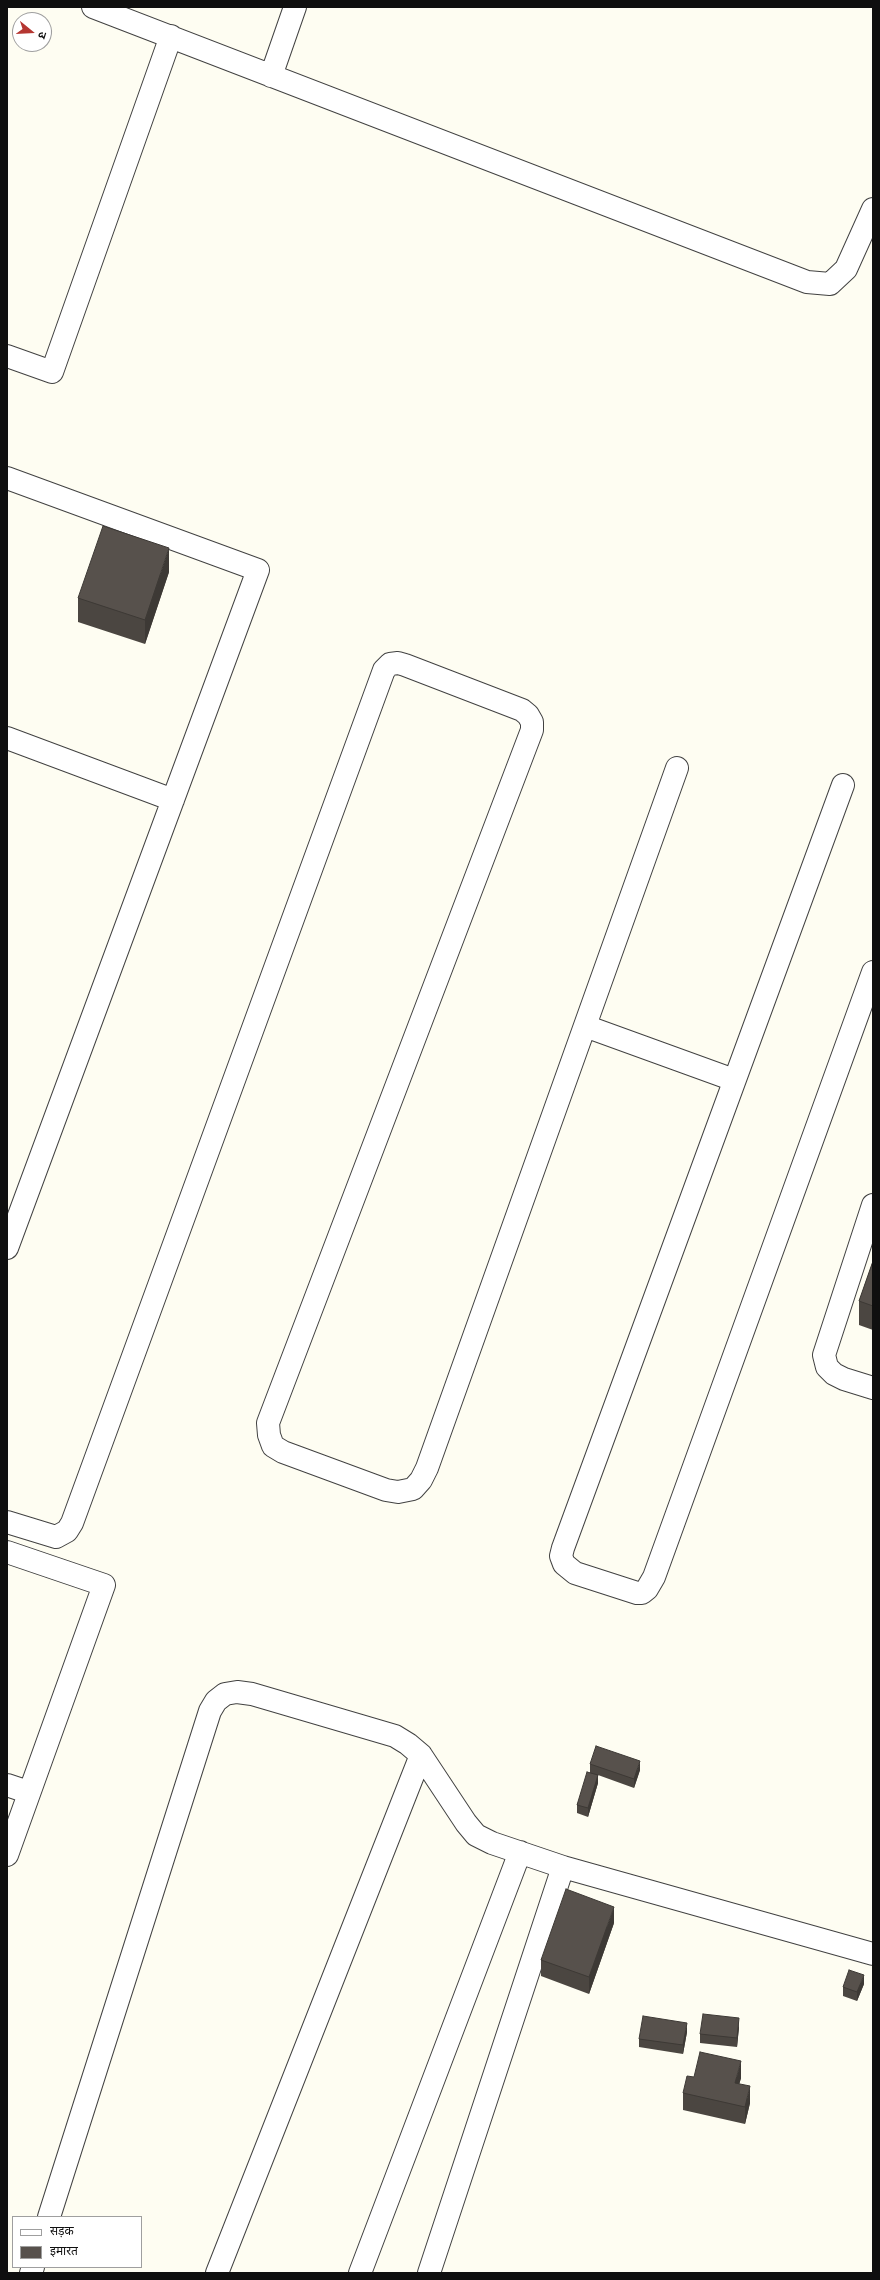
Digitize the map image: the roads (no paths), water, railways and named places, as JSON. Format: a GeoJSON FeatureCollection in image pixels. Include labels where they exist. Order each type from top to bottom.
{"type":"FeatureCollection","features":[{"type":"Feature","properties":{"kind":"street"},"geometry":{"type":"LineString","coordinates":[[93,7],[807,282],[830,284],[846,269],[873,209]]}},
{"type":"Feature","properties":{"kind":"street"},"geometry":{"type":"LineString","coordinates":[[271,76],[295,7]]}},
{"type":"Feature","properties":{"kind":"street"},"geometry":{"type":"LineString","coordinates":[[7,356],[52,372],[171,36]]}},
{"type":"Feature","properties":{"kind":"street"},"geometry":{"type":"LineString","coordinates":[[7,478],[258,570],[7,1248]]}},
{"type":"Feature","properties":{"kind":"street"},"geometry":{"type":"LineString","coordinates":[[7,1522],[56,1537],[67,1531],[72,1523],[384,670],[390,664],[398,663],[404,665],[522,710],[528,715],[532,722],[532,730],[271,1411],[268,1423],[269,1435],[273,1446],[283,1452],[386,1490],[398,1492],[413,1488],[421,1480],[677,768]]}},
{"type":"Feature","properties":{"kind":"street"},"geometry":{"type":"LineString","coordinates":[[9,744],[173,800]]}},
{"type":"Feature","properties":{"kind":"street"},"geometry":{"type":"LineString","coordinates":[[843,785],[561,1556],[564,1564],[575,1573],[631,1592],[642,1593],[654,1577],[873,972]]}},
{"type":"Feature","properties":{"kind":"street"},"geometry":{"type":"LineString","coordinates":[[585,1026],[734,1080]]}},
{"type":"Feature","properties":{"kind":"street"},"geometry":{"type":"LineString","coordinates":[[873,1205],[824,1355],[827,1367],[834,1374],[844,1379],[873,1388]]}},
{"type":"Feature","properties":{"kind":"street"},"geometry":{"type":"LineString","coordinates":[[7,1552],[104,1585],[28,1792],[7,1855]]}},
{"type":"Feature","properties":{"kind":"street"},"geometry":{"type":"LineString","coordinates":[[48,2216],[210,1711],[216,1701],[225,1694],[252,1694],[395,1736],[408,1744],[421,1756],[466,1823],[476,1835],[492,1843],[563,1867],[873,1954]]}},
{"type":"Feature","properties":{"kind":"street"},"geometry":{"type":"LineString","coordinates":[[217,2273],[421,1756]]}},
{"type":"Feature","properties":{"kind":"street"},"geometry":{"type":"LineString","coordinates":[[7,1785],[28,1792]]}},
{"type":"Feature","properties":{"kind":"street"},"geometry":{"type":"LineString","coordinates":[[360,2273],[520,1852]]}},
{"type":"Feature","properties":{"kind":"street"},"geometry":{"type":"LineString","coordinates":[[429,2273],[563,1867]]}}]}
